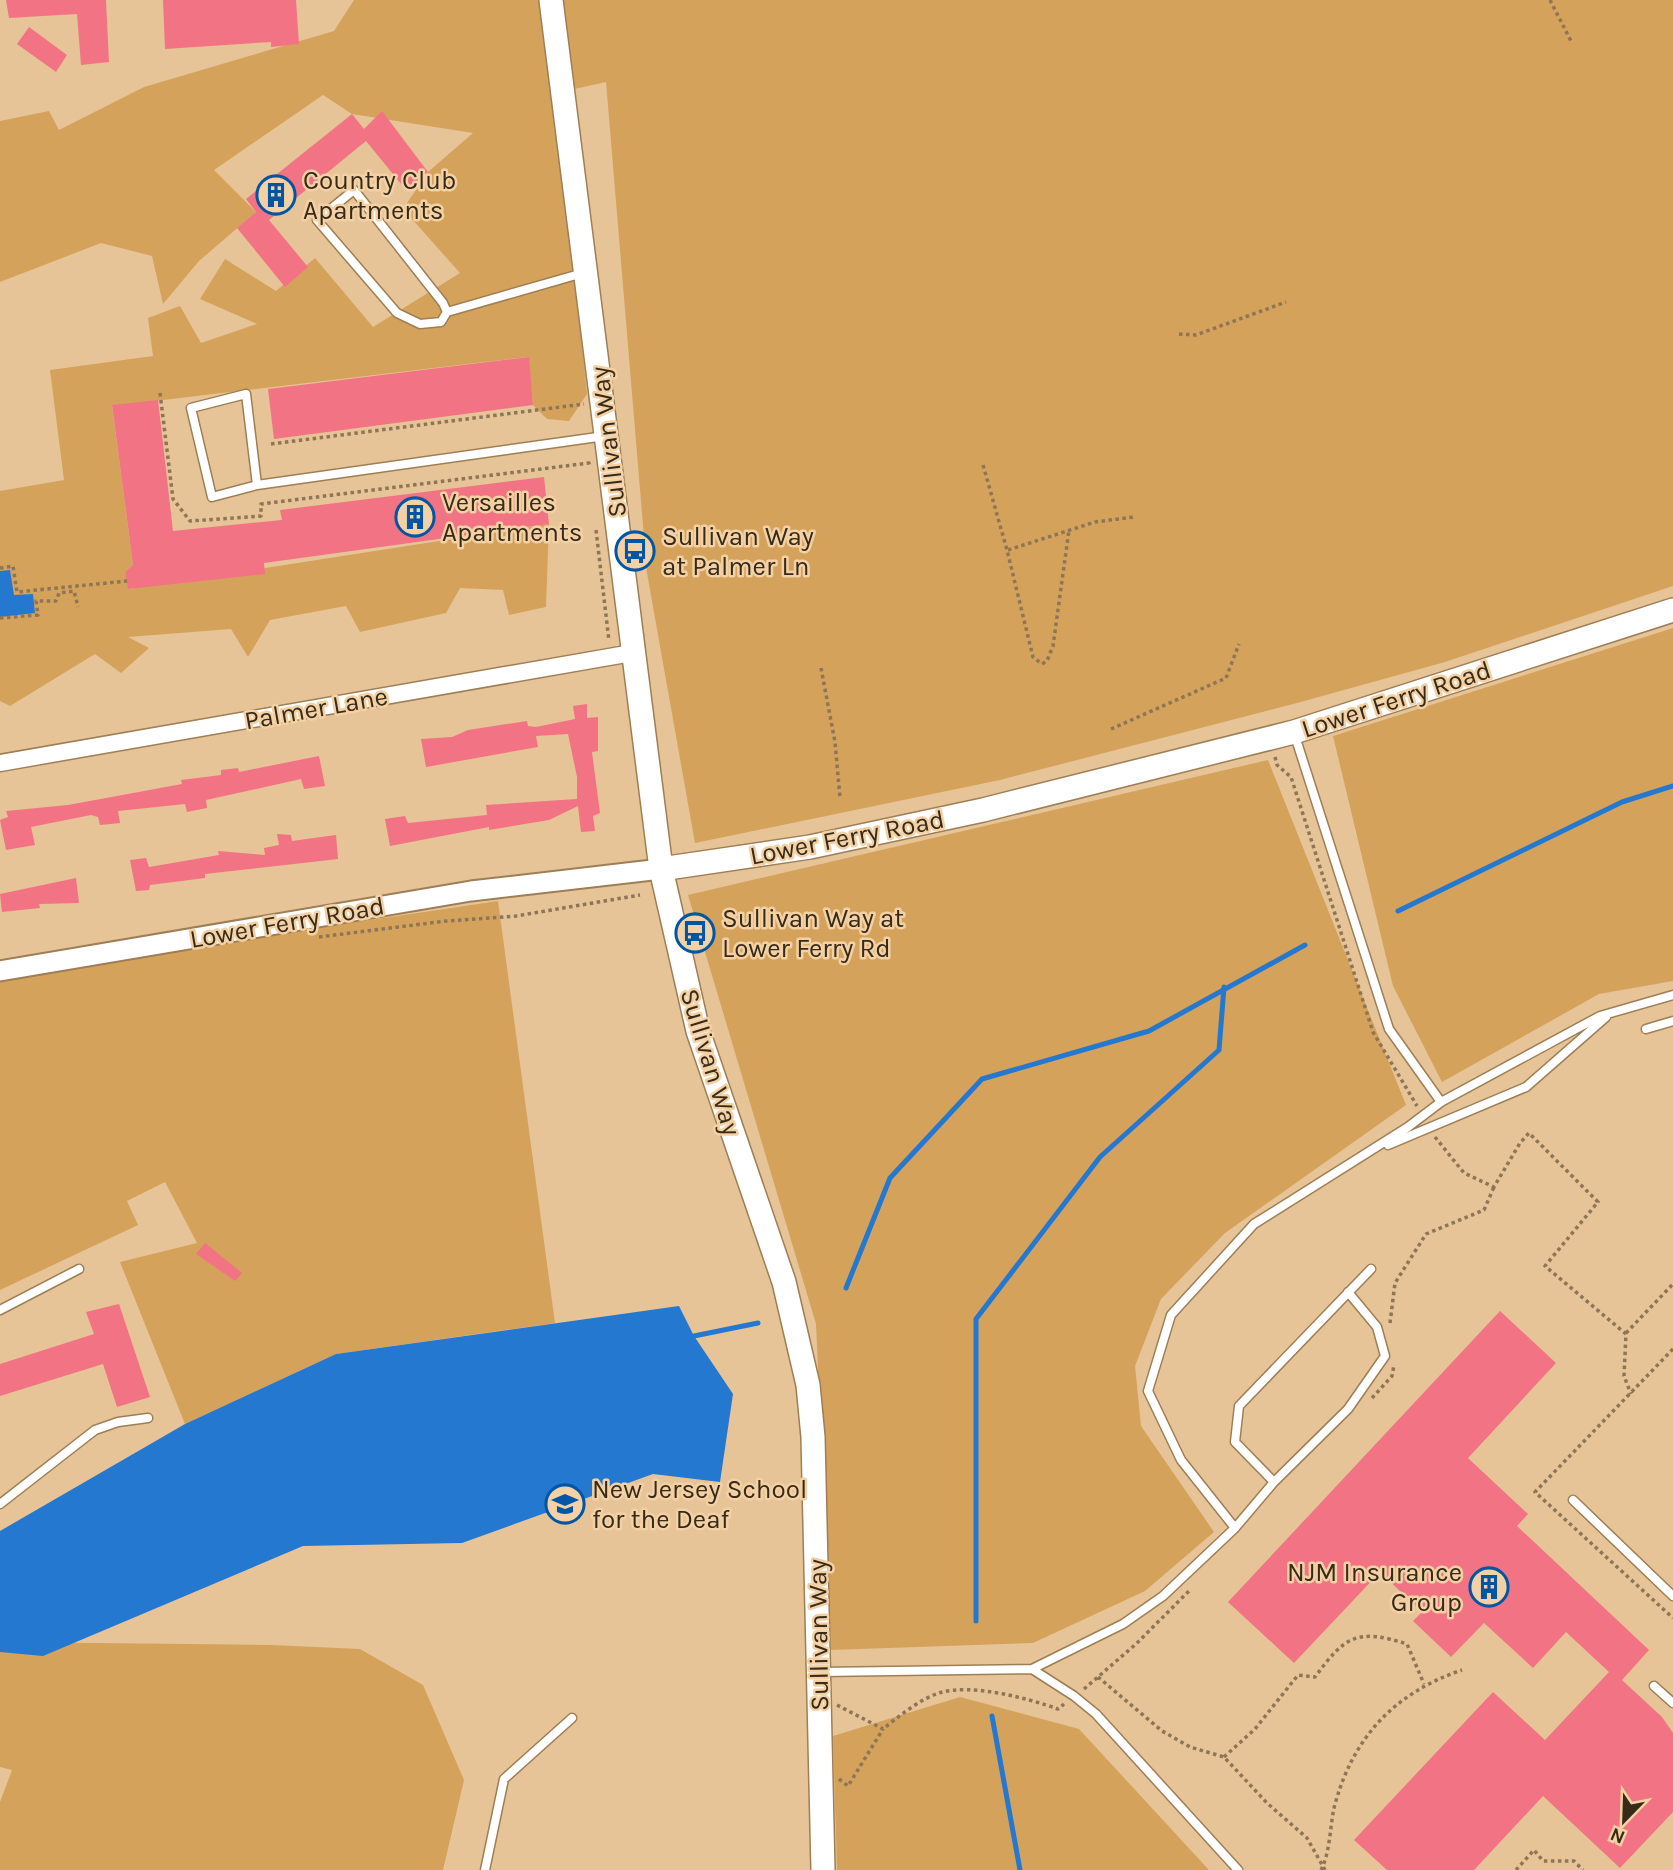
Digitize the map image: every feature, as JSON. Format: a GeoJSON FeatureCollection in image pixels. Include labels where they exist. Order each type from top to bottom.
{"type":"FeatureCollection","features":[{"type":"Feature","properties":{"kind":"main road","name":"Sullivan Way"},"geometry":{"type":"LineString","coordinates":[[551,0],[608,436],[621,655],[661,869],[698,1031],[784,1282],[808,1385],[813,1437],[823,1870]]}},
{"type":"Feature","properties":{"kind":"main road","name":"Lower Ferry Road"},"geometry":{"type":"LineString","coordinates":[[661,869],[810,847],[933,821],[1294,732],[1673,610]]}},
{"type":"Feature","properties":{"kind":"street","name":"Palmer Lane"},"geometry":{"type":"LineString","coordinates":[[0,763],[621,655]]}},
{"type":"Feature","properties":{"kind":"street","name":"Lower Ferry Road"},"geometry":{"type":"LineString","coordinates":[[0,971],[471,891],[661,869]]}},
{"type":"Feature","properties":{"kind":"lane"},"geometry":{"type":"LineString","coordinates":[[447,312],[433,290],[354,190],[317,220],[397,313],[420,324],[441,322],[447,312],[586,272]]}},
{"type":"Feature","properties":{"kind":"lane"},"geometry":{"type":"LineString","coordinates":[[257,485],[246,394],[191,408],[212,497],[257,485],[608,436]]}},
{"type":"Feature","properties":{"kind":"lane"},"geometry":{"type":"LineString","coordinates":[[1294,732],[1390,1030],[1441,1102]]}},
{"type":"Feature","properties":{"kind":"lane"},"geometry":{"type":"LineString","coordinates":[[1235,1528],[1181,1460],[1148,1391],[1171,1315],[1254,1224],[1441,1102],[1611,1013],[1673,995]]}},
{"type":"Feature","properties":{"kind":"lane"},"geometry":{"type":"LineString","coordinates":[[1368,1152],[1526,1087],[1611,1013]]}},
{"type":"Feature","properties":{"kind":"lane"},"geometry":{"type":"LineString","coordinates":[[1646,1029],[1673,1021]]}},
{"type":"Feature","properties":{"kind":"lane"},"geometry":{"type":"LineString","coordinates":[[0,1310],[79,1269]]}},
{"type":"Feature","properties":{"kind":"lane"},"geometry":{"type":"LineString","coordinates":[[1274,1482],[1235,1442],[1239,1406],[1371,1269]]}},
{"type":"Feature","properties":{"kind":"lane"},"geometry":{"type":"LineString","coordinates":[[818,1672],[1032,1669],[1123,1624],[1163,1596],[1235,1528],[1274,1482],[1348,1409],[1385,1356],[1377,1327],[1348,1292]]}},
{"type":"Feature","properties":{"kind":"lane"},"geometry":{"type":"LineString","coordinates":[[0,1504],[95,1430],[118,1422],[148,1418]]}},
{"type":"Feature","properties":{"kind":"lane"},"geometry":{"type":"LineString","coordinates":[[1573,1500],[1673,1596]]}},
{"type":"Feature","properties":{"kind":"lane"},"geometry":{"type":"LineString","coordinates":[[1032,1669],[1096,1714],[1238,1870]]}},
{"type":"Feature","properties":{"kind":"lane"},"geometry":{"type":"LineString","coordinates":[[1654,1686],[1673,1703]]}},
{"type":"Feature","properties":{"kind":"lane"},"geometry":{"type":"LineString","coordinates":[[485,1870],[504,1779],[572,1717]]}},
{"type":"Feature","properties":{"kind":"path"},"geometry":{"type":"LineString","coordinates":[[1550,0],[1572,43]]}},
{"type":"Feature","properties":{"kind":"path"},"geometry":{"type":"LineString","coordinates":[[1179,334],[1196,335],[1286,302]]}},
{"type":"Feature","properties":{"kind":"path"},"geometry":{"type":"LineString","coordinates":[[160,393],[173,499],[190,521],[261,516],[261,504],[589,463],[590,477]]}},
{"type":"Feature","properties":{"kind":"path"},"geometry":{"type":"LineString","coordinates":[[271,444],[584,404]]}},
{"type":"Feature","properties":{"kind":"path"},"geometry":{"type":"LineString","coordinates":[[983,466],[1033,657],[1042,664],[1047,661],[1053,646],[1069,530]]}},
{"type":"Feature","properties":{"kind":"path"},"geometry":{"type":"LineString","coordinates":[[1007,550],[1095,522],[1134,517]]}},
{"type":"Feature","properties":{"kind":"path"},"geometry":{"type":"LineString","coordinates":[[595,519],[621,655]]}},
{"type":"Feature","properties":{"kind":"path"},"geometry":{"type":"LineString","coordinates":[[0,568],[13,566],[17,593],[74,589],[127,581]]}},
{"type":"Feature","properties":{"kind":"path"},"geometry":{"type":"LineString","coordinates":[[36,601],[56,601],[59,593],[74,589]]}},
{"type":"Feature","properties":{"kind":"path"},"geometry":{"type":"LineString","coordinates":[[74,589],[78,607]]}},
{"type":"Feature","properties":{"kind":"path"},"geometry":{"type":"LineString","coordinates":[[0,618],[38,615],[35,591]]}},
{"type":"Feature","properties":{"kind":"path"},"geometry":{"type":"LineString","coordinates":[[1111,729],[1226,678],[1239,644]]}},
{"type":"Feature","properties":{"kind":"path"},"geometry":{"type":"LineString","coordinates":[[821,668],[835,742],[841,798]]}},
{"type":"Feature","properties":{"kind":"path"},"geometry":{"type":"LineString","coordinates":[[308,938],[446,921],[516,916],[640,895]]}},
{"type":"Feature","properties":{"kind":"path"},"geometry":{"type":"LineString","coordinates":[[1392,1329],[1389,1318],[1395,1283],[1426,1234],[1484,1210],[1494,1187]]}},
{"type":"Feature","properties":{"kind":"path"},"geometry":{"type":"LineString","coordinates":[[1626,1334],[1673,1284]]}},
{"type":"Feature","properties":{"kind":"path"},"geometry":{"type":"LineString","coordinates":[[1673,1349],[1535,1492],[1673,1618]]}},
{"type":"Feature","properties":{"kind":"path"},"geometry":{"type":"LineString","coordinates":[[1366,1406],[1392,1376],[1396,1359]]}},
{"type":"Feature","properties":{"kind":"path"},"geometry":{"type":"LineString","coordinates":[[821,1764],[848,1786],[883,1729],[939,1693],[982,1691],[1024,1697],[1058,1709],[1136,1644],[1199,1581]]}},
{"type":"Feature","properties":{"kind":"path"},"geometry":{"type":"LineString","coordinates":[[1224,1757],[1255,1730],[1297,1675],[1315,1677],[1334,1650],[1351,1637],[1379,1635],[1406,1644],[1424,1684]]}},
{"type":"Feature","properties":{"kind":"path"},"geometry":{"type":"LineString","coordinates":[[1323,1869],[1342,1778],[1361,1740],[1409,1693],[1424,1684],[1462,1670]]}},
{"type":"Feature","properties":{"kind":"path"},"geometry":{"type":"LineString","coordinates":[[1098,1677],[1163,1731],[1190,1748],[1224,1757],[1266,1803],[1307,1838],[1323,1869]]}},
{"type":"Feature","properties":{"kind":"path"},"geometry":{"type":"LineString","coordinates":[[819,1704],[839,1705],[883,1729]]}},
{"type":"Feature","properties":{"kind":"path"},"geometry":{"type":"LineString","coordinates":[[1516,1870],[1534,1850],[1544,1861],[1574,1861],[1583,1870]]}},
{"type":"Feature","properties":{"kind":"shaded area"},"geometry":{"type":"Polygon","coordinates":[[[354,0],[1673,0],[1673,586],[1445,662],[1297,703],[1000,780],[695,843],[647,573],[606,82],[556,93],[587,394],[569,421],[547,419],[533,405],[528,357],[112,406],[133,565],[125,572],[129,589],[549,524],[546,607],[509,615],[503,590],[460,588],[446,613],[360,632],[346,606],[270,620],[248,657],[231,629],[128,637],[149,648],[121,673],[95,654],[10,706],[0,701],[0,491],[64,480],[50,370],[153,356],[148,318],[180,306],[201,343],[257,324],[200,299],[225,259],[276,291],[315,258],[373,327],[460,273],[403,209],[428,172],[473,133],[352,114],[323,95],[214,170],[256,212],[199,261],[163,304],[152,256],[101,243],[0,282],[0,121],[49,111],[59,130],[144,87],[334,31],[354,0]]]}},
{"type":"Feature","properties":{"kind":"shaded area"},"geometry":{"type":"Polygon","coordinates":[[[1673,628],[1673,981],[1599,994],[1442,1082],[1393,986],[1333,736],[1673,628]]]}},
{"type":"Feature","properties":{"kind":"shaded area"},"geometry":{"type":"Polygon","coordinates":[[[1268,760],[1406,1105],[1225,1233],[1161,1299],[1135,1366],[1141,1426],[1214,1532],[1145,1591],[1033,1643],[831,1650],[816,1324],[688,895],[1268,760]]]}},
{"type":"Feature","properties":{"kind":"shaded area"},"geometry":{"type":"Polygon","coordinates":[[[498,901],[555,1323],[336,1354],[185,1424],[120,1262],[197,1243],[165,1182],[127,1201],[138,1225],[0,1290],[0,975],[498,901]]]}},
{"type":"Feature","properties":{"kind":"shaded area"},"geometry":{"type":"Polygon","coordinates":[[[0,1642],[271,1645],[360,1649],[423,1685],[464,1780],[443,1870],[0,1870],[0,1802],[12,1770],[0,1767],[0,1642]]]}},
{"type":"Feature","properties":{"kind":"shaded area"},"geometry":{"type":"Polygon","coordinates":[[[960,1697],[1079,1729],[1209,1870],[837,1870],[833,1736],[960,1697]]]}},
{"type":"Feature","properties":{"kind":"water"},"geometry":{"type":"Polygon","coordinates":[[[10,570],[14,595],[33,594],[35,613],[0,617],[0,571],[10,570]]]}},
{"type":"Feature","properties":{"kind":"water"},"geometry":{"type":"Polygon","coordinates":[[[679,1306],[694,1336],[733,1394],[720,1482],[653,1474],[462,1543],[303,1546],[43,1656],[0,1652],[0,1531],[185,1424],[336,1354],[679,1306]]]}},
{"type":"Feature","properties":{"kind":"building"},"geometry":{"type":"Polygon","coordinates":[[[6,0],[106,0],[109,62],[81,65],[77,14],[9,18],[6,0]]]}},
{"type":"Feature","properties":{"kind":"building"},"geometry":{"type":"Polygon","coordinates":[[[163,0],[296,0],[299,44],[271,47],[271,42],[165,49],[163,0]]]}},
{"type":"Feature","properties":{"kind":"building"},"geometry":{"type":"Polygon","coordinates":[[[29,27],[67,55],[56,72],[17,44],[29,27]]]}},
{"type":"Feature","properties":{"kind":"building","name":"Country Club Apartments"},"geometry":{"type":"Polygon","coordinates":[[[382,111],[428,172],[406,190],[366,141],[269,220],[308,267],[285,287],[237,228],[256,212],[246,199],[352,114],[364,129],[382,111]]]}},
{"type":"Feature","properties":{"kind":"building","name":"Versailles Apartments"},"geometry":{"type":"Polygon","coordinates":[[[529,357],[533,405],[274,439],[268,389],[529,357]]]}},
{"type":"Feature","properties":{"kind":"building"},"geometry":{"type":"Polygon","coordinates":[[[158,400],[173,531],[282,520],[280,510],[544,477],[549,524],[264,563],[265,574],[128,589],[125,572],[133,565],[112,405],[158,400]]]}},
{"type":"Feature","properties":{"kind":"building"},"geometry":{"type":"Polygon","coordinates":[[[587,704],[587,718],[598,717],[598,751],[592,752],[600,813],[593,816],[595,831],[581,832],[578,806],[549,820],[489,830],[489,827],[390,846],[385,819],[405,816],[408,823],[487,815],[486,805],[577,799],[577,777],[568,734],[536,736],[538,747],[426,767],[421,739],[452,737],[468,730],[527,721],[528,726],[536,727],[575,719],[573,706],[587,704]]]}},
{"type":"Feature","properties":{"kind":"building"},"geometry":{"type":"Polygon","coordinates":[[[319,756],[325,786],[304,789],[301,779],[206,800],[207,808],[187,812],[185,804],[118,811],[120,823],[100,825],[98,817],[91,815],[31,827],[35,845],[6,850],[0,820],[8,817],[6,811],[68,805],[182,784],[181,780],[221,775],[221,770],[238,768],[239,772],[319,756]]]}},
{"type":"Feature","properties":{"kind":"building"},"geometry":{"type":"Polygon","coordinates":[[[277,834],[291,835],[292,841],[336,835],[338,859],[205,874],[205,878],[150,885],[149,890],[136,891],[130,860],[146,858],[149,867],[219,855],[218,851],[265,855],[264,848],[279,845],[277,834]]]}},
{"type":"Feature","properties":{"kind":"building"},"geometry":{"type":"Polygon","coordinates":[[[76,878],[79,903],[39,904],[40,908],[2,912],[0,894],[76,878]]]}},
{"type":"Feature","properties":{"kind":"building"},"geometry":{"type":"Polygon","coordinates":[[[205,1243],[242,1273],[235,1281],[196,1254],[205,1243]]]}},
{"type":"Feature","properties":{"kind":"building"},"geometry":{"type":"Polygon","coordinates":[[[119,1304],[150,1397],[117,1407],[103,1364],[0,1396],[0,1364],[94,1334],[86,1312],[119,1304]]]}},
{"type":"Feature","properties":{"kind":"building","name":"NJM Insurance Group"},"geometry":{"type":"Polygon","coordinates":[[[1500,1311],[1556,1363],[1468,1458],[1528,1514],[1517,1526],[1649,1650],[1622,1680],[1662,1717],[1673,1733],[1673,1812],[1620,1868],[1543,1796],[1474,1870],[1387,1870],[1354,1840],[1493,1692],[1545,1740],[1609,1672],[1566,1632],[1533,1668],[1484,1623],[1451,1657],[1413,1621],[1422,1612],[1380,1572],[1294,1663],[1228,1602],[1500,1311]]]}},
{"type":"Feature","properties":{"kind":"waterway"},"geometry":{"type":"LineString","coordinates":[[1398,911],[1622,802],[1673,786]]}},
{"type":"Feature","properties":{"kind":"waterway"},"geometry":{"type":"LineString","coordinates":[[846,1288],[890,1178],[982,1079],[1149,1031],[1305,945]]}},
{"type":"Feature","properties":{"kind":"waterway"},"geometry":{"type":"LineString","coordinates":[[976,1621],[976,1319],[1100,1157],[1219,1050],[1224,987]]}},
{"type":"Feature","properties":{"kind":"waterway"},"geometry":{"type":"LineString","coordinates":[[694,1336],[758,1323]]}},
{"type":"Feature","properties":{"kind":"waterway"},"geometry":{"type":"LineString","coordinates":[[992,1716],[1020,1870]]}},
{"type":"Feature","properties":{"kind":"place","name":"Country Club Apartments"},"geometry":{"type":"Point","coordinates":[276,195]}},
{"type":"Feature","properties":{"kind":"place","name":"Versailles Apartments"},"geometry":{"type":"Point","coordinates":[415,517]}},
{"type":"Feature","properties":{"kind":"place","name":"Sullivan Way at Palmer Ln"},"geometry":{"type":"Point","coordinates":[635,551]}},
{"type":"Feature","properties":{"kind":"place","name":"Sullivan Way at Lower Ferry Rd"},"geometry":{"type":"Point","coordinates":[695,933]}},
{"type":"Feature","properties":{"kind":"place","name":"New Jersey School for the Deaf"},"geometry":{"type":"Point","coordinates":[565,1504]}},
{"type":"Feature","properties":{"kind":"place","name":"NJM Insurance Group"},"geometry":{"type":"Point","coordinates":[1489,1587]}}]}
